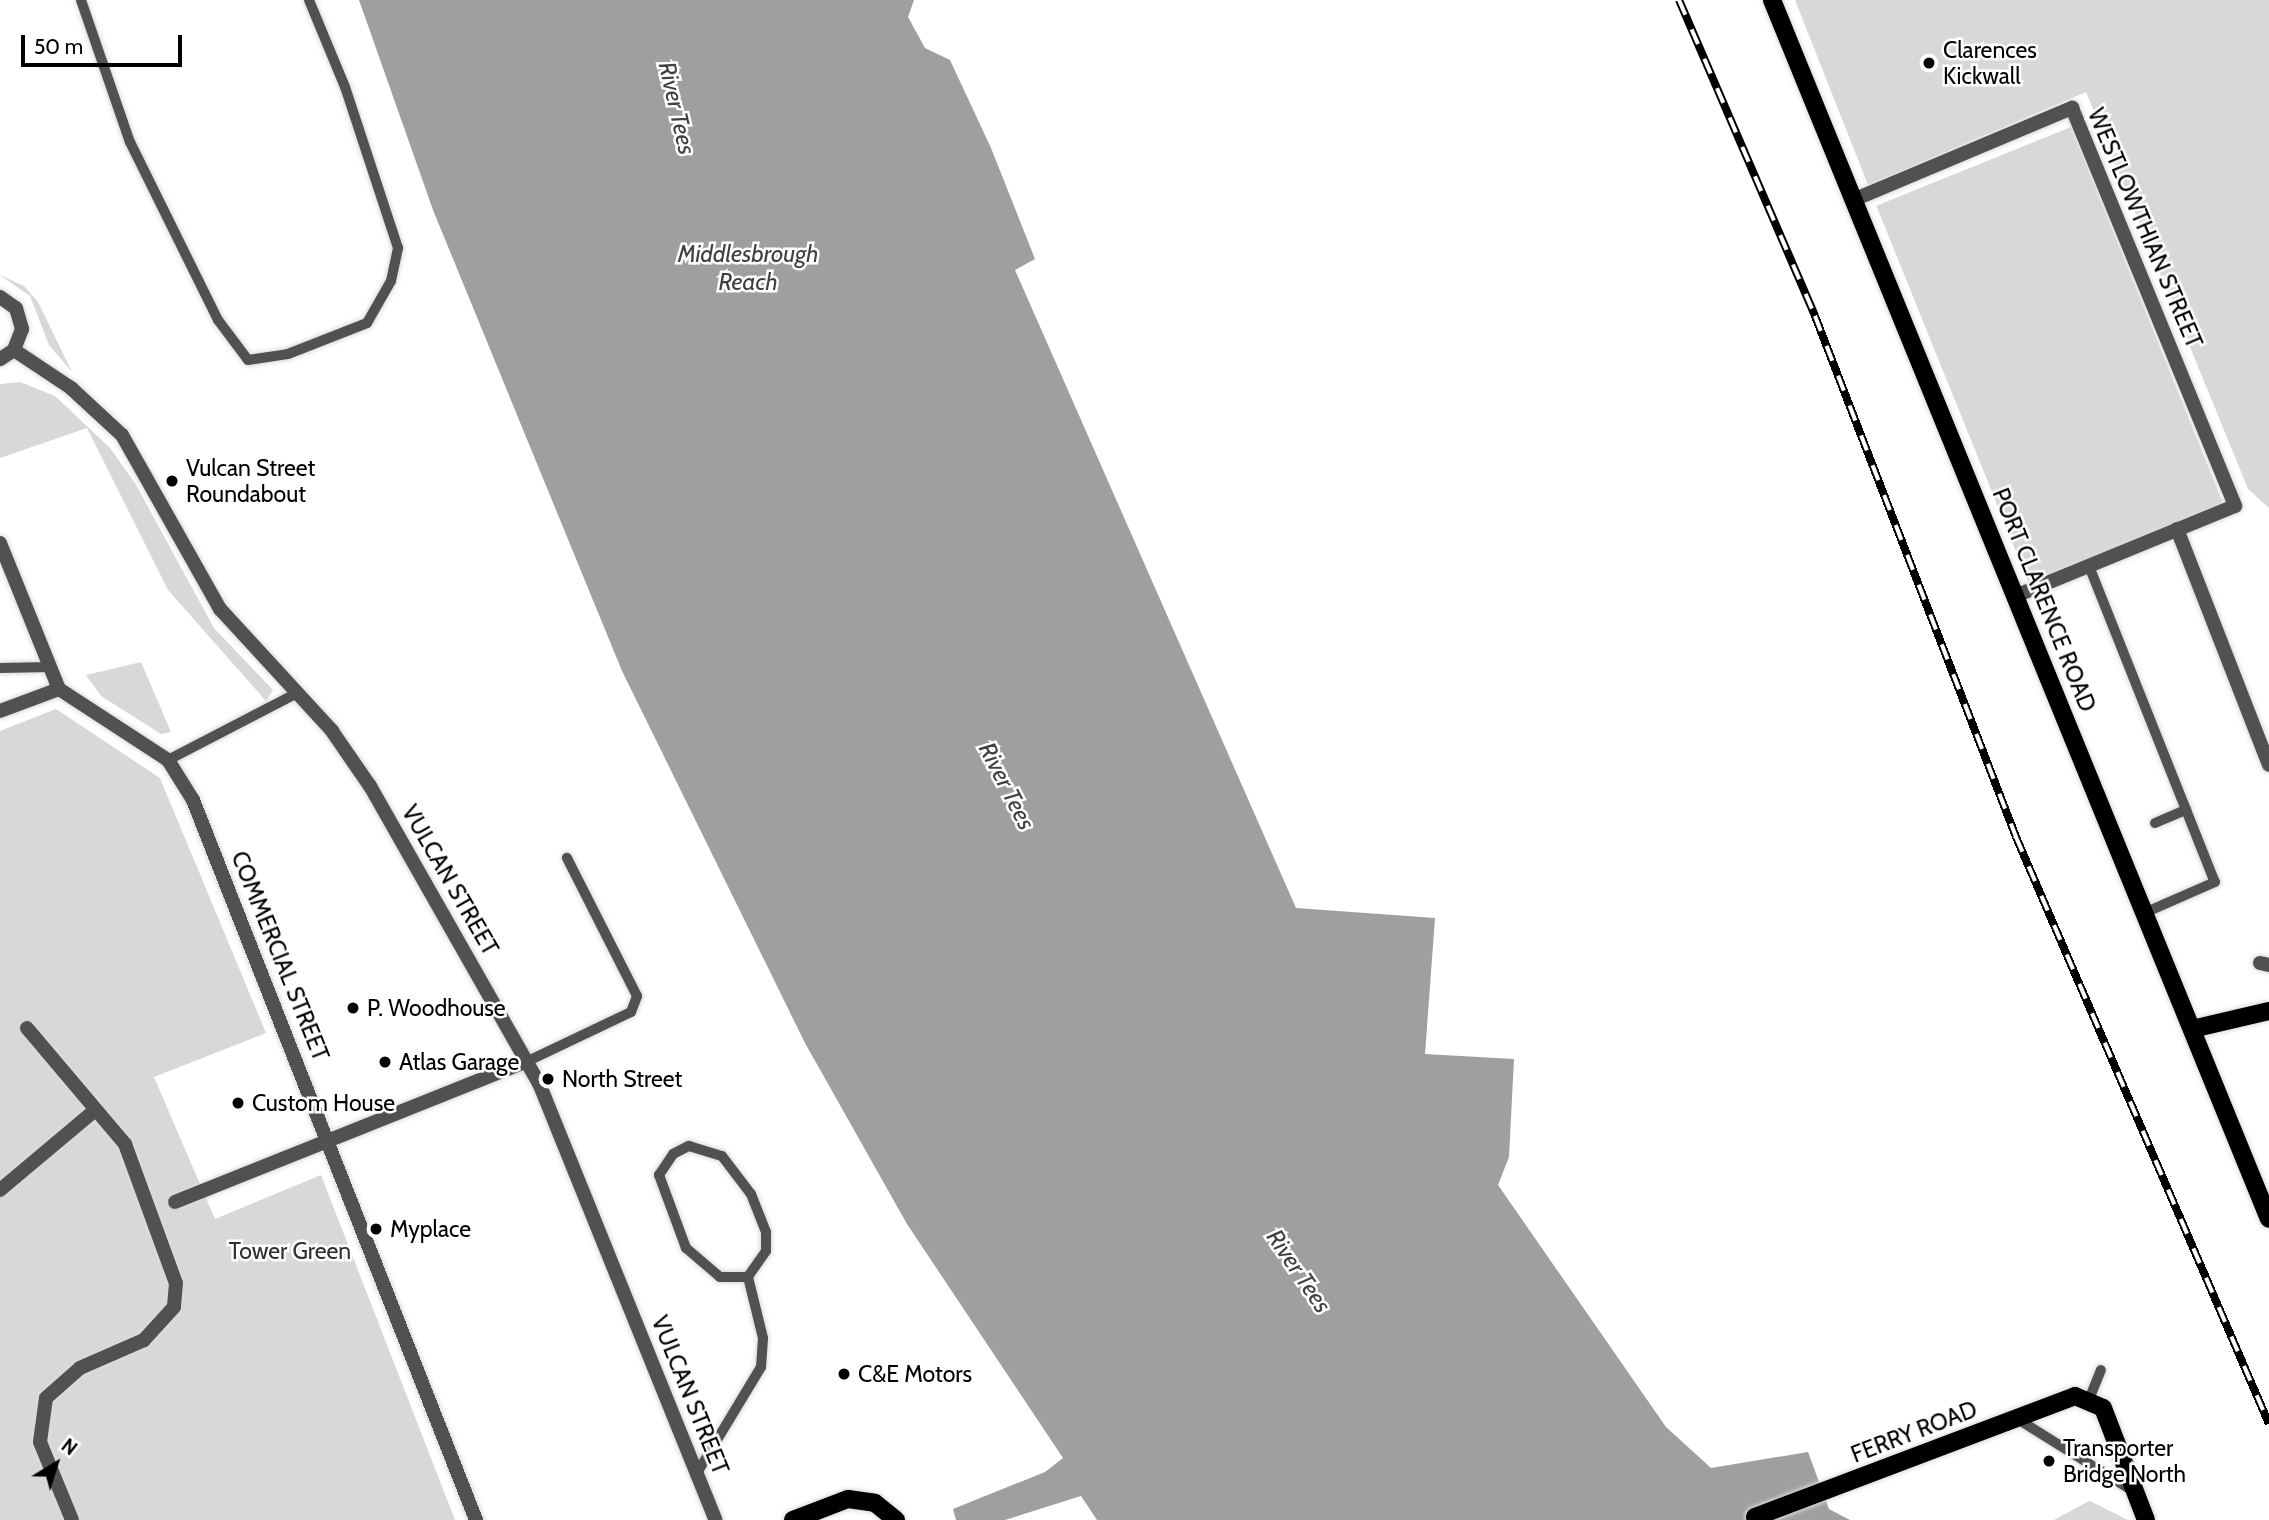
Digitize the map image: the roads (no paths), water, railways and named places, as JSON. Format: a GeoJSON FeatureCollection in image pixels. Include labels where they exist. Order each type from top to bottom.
{"type":"FeatureCollection","features":[{"type":"Feature","properties":{"kind":"main road","name":"PORT CLARENCE ROAD"},"geometry":{"type":"LineString","coordinates":[[1772,0],[2269,1219]]}},
{"type":"Feature","properties":{"kind":"main road"},"geometry":{"type":"LineString","coordinates":[[2192,1029],[2269,1011]]}},
{"type":"Feature","properties":{"kind":"main road","name":"FERRY ROAD"},"geometry":{"type":"LineString","coordinates":[[1755,1517],[1856,1481],[2074,1396],[2090,1397]]}},
{"type":"Feature","properties":{"kind":"main road"},"geometry":{"type":"LineString","coordinates":[[2090,1397],[2103,1408],[2146,1520]]}},
{"type":"Feature","properties":{"kind":"main road"},"geometry":{"type":"LineString","coordinates":[[793,1520],[848,1499],[875,1503],[896,1520]]}},
{"type":"Feature","properties":{"kind":"street","name":"WESTLOWTHIAN STREET"},"geometry":{"type":"LineString","coordinates":[[1853,200],[2071,108],[2235,506],[2178,529]]}},
{"type":"Feature","properties":{"kind":"street"},"geometry":{"type":"LineString","coordinates":[[0,297],[21,318],[14,350],[0,359]]}},
{"type":"Feature","properties":{"kind":"street","name":"VULCAN STREET"},"geometry":{"type":"LineString","coordinates":[[14,350],[71,388],[122,435],[220,610],[297,693],[370,786],[528,1061],[716,1520]]}},
{"type":"Feature","properties":{"kind":"street"},"geometry":{"type":"LineString","coordinates":[[2016,596],[2178,529],[2269,765]]}},
{"type":"Feature","properties":{"kind":"street"},"geometry":{"type":"LineString","coordinates":[[0,542],[59,689],[0,711]]}},
{"type":"Feature","properties":{"kind":"street","name":"COMMERCIAL STREET"},"geometry":{"type":"LineString","coordinates":[[59,689],[168,760],[193,800],[476,1520]]}},
{"type":"Feature","properties":{"kind":"street"},"geometry":{"type":"LineString","coordinates":[[27,1028],[94,1111],[125,1144],[176,1283],[174,1307],[144,1340],[80,1368],[46,1398],[40,1442],[72,1520]]}},
{"type":"Feature","properties":{"kind":"street"},"geometry":{"type":"LineString","coordinates":[[175,1202],[528,1061]]}},
{"type":"Feature","properties":{"kind":"street"},"geometry":{"type":"LineString","coordinates":[[0,1190],[94,1111]]}},
{"type":"Feature","properties":{"kind":"lane"},"geometry":{"type":"LineString","coordinates":[[81,0],[130,142],[218,320],[248,360],[288,354],[367,323],[391,281],[398,248],[309,0]]}},
{"type":"Feature","properties":{"kind":"lane"},"geometry":{"type":"LineString","coordinates":[[2089,566],[2215,882],[2144,913]]}},
{"type":"Feature","properties":{"kind":"lane"},"geometry":{"type":"LineString","coordinates":[[0,668],[51,667]]}},
{"type":"Feature","properties":{"kind":"lane"},"geometry":{"type":"LineString","coordinates":[[168,760],[297,693]]}},
{"type":"Feature","properties":{"kind":"lane"},"geometry":{"type":"LineString","coordinates":[[2155,823],[2186,810]]}},
{"type":"Feature","properties":{"kind":"lane"},"geometry":{"type":"LineString","coordinates":[[528,1061],[631,1012],[637,996],[567,858]]}},
{"type":"Feature","properties":{"kind":"lane"},"geometry":{"type":"LineString","coordinates":[[697,1472],[761,1367],[762,1338],[748,1277],[766,1251],[766,1232],[751,1194],[722,1156],[689,1146],[673,1154],[659,1175],[686,1248],[720,1277],[748,1277]]}},
{"type":"Feature","properties":{"kind":"lane"},"geometry":{"type":"LineString","coordinates":[[2090,1397],[2101,1370]]}},
{"type":"Feature","properties":{"kind":"lane"},"geometry":{"type":"LineString","coordinates":[[2016,1418],[2136,1492]]}},
{"type":"Feature","properties":{"kind":"water","name":"Middlesbrough Reach"},"geometry":{"type":"Polygon","coordinates":[[[359,0],[914,0],[908,17],[925,48],[950,60],[991,148],[1035,259],[1015,270],[1296,908],[1435,918],[1425,1054],[1514,1059],[1509,1157],[1498,1185],[1666,1427],[1711,1468],[1808,1452],[1829,1509],[1850,1520],[1097,1520],[1081,1496],[1005,1520],[956,1520],[953,1509],[1045,1472],[1063,1458],[907,1224],[805,1043],[622,671],[433,210],[359,0]]]}},
{"type":"Feature","properties":{"kind":"railway"},"geometry":{"type":"LineString","coordinates":[[1679,0],[1815,316],[2016,837],[2269,1424]]}},
{"type":"Feature","properties":{"kind":"place","name":"Clarences Kickwall"},"geometry":{"type":"Point","coordinates":[1929,63]}},
{"type":"Feature","properties":{"kind":"place","name":"Vulcan Street Roundabout"},"geometry":{"type":"Point","coordinates":[172,481]}},
{"type":"Feature","properties":{"kind":"place","name":"P. Woodhouse"},"geometry":{"type":"Point","coordinates":[353,1008]}},
{"type":"Feature","properties":{"kind":"place","name":"Atlas Garage"},"geometry":{"type":"Point","coordinates":[385,1062]}},
{"type":"Feature","properties":{"kind":"place","name":"North Street"},"geometry":{"type":"Point","coordinates":[548,1079]}},
{"type":"Feature","properties":{"kind":"place","name":"Custom House"},"geometry":{"type":"Point","coordinates":[238,1103]}},
{"type":"Feature","properties":{"kind":"place","name":"Myplace"},"geometry":{"type":"Point","coordinates":[376,1229]}},
{"type":"Feature","properties":{"kind":"place","name":"C&E Motors"},"geometry":{"type":"Point","coordinates":[844,1374]}},
{"type":"Feature","properties":{"kind":"place","name":"Transporter Bridge North"},"geometry":{"type":"Point","coordinates":[2049,1461]}},
{"type":"Feature","properties":{"kind":"water label","name":"River Tees"},"geometry":{"type":"Point","coordinates":[677,108]}},
{"type":"Feature","properties":{"kind":"water label","name":"River Tees"},"geometry":{"type":"Point","coordinates":[1007,786]}},
{"type":"Feature","properties":{"kind":"water label","name":"River Tees"},"geometry":{"type":"Point","coordinates":[1299,1271]}},
{"type":"Feature","properties":{"kind":"park label","name":"Tower Green"},"geometry":{"type":"Point","coordinates":[290,1251]}}]}
